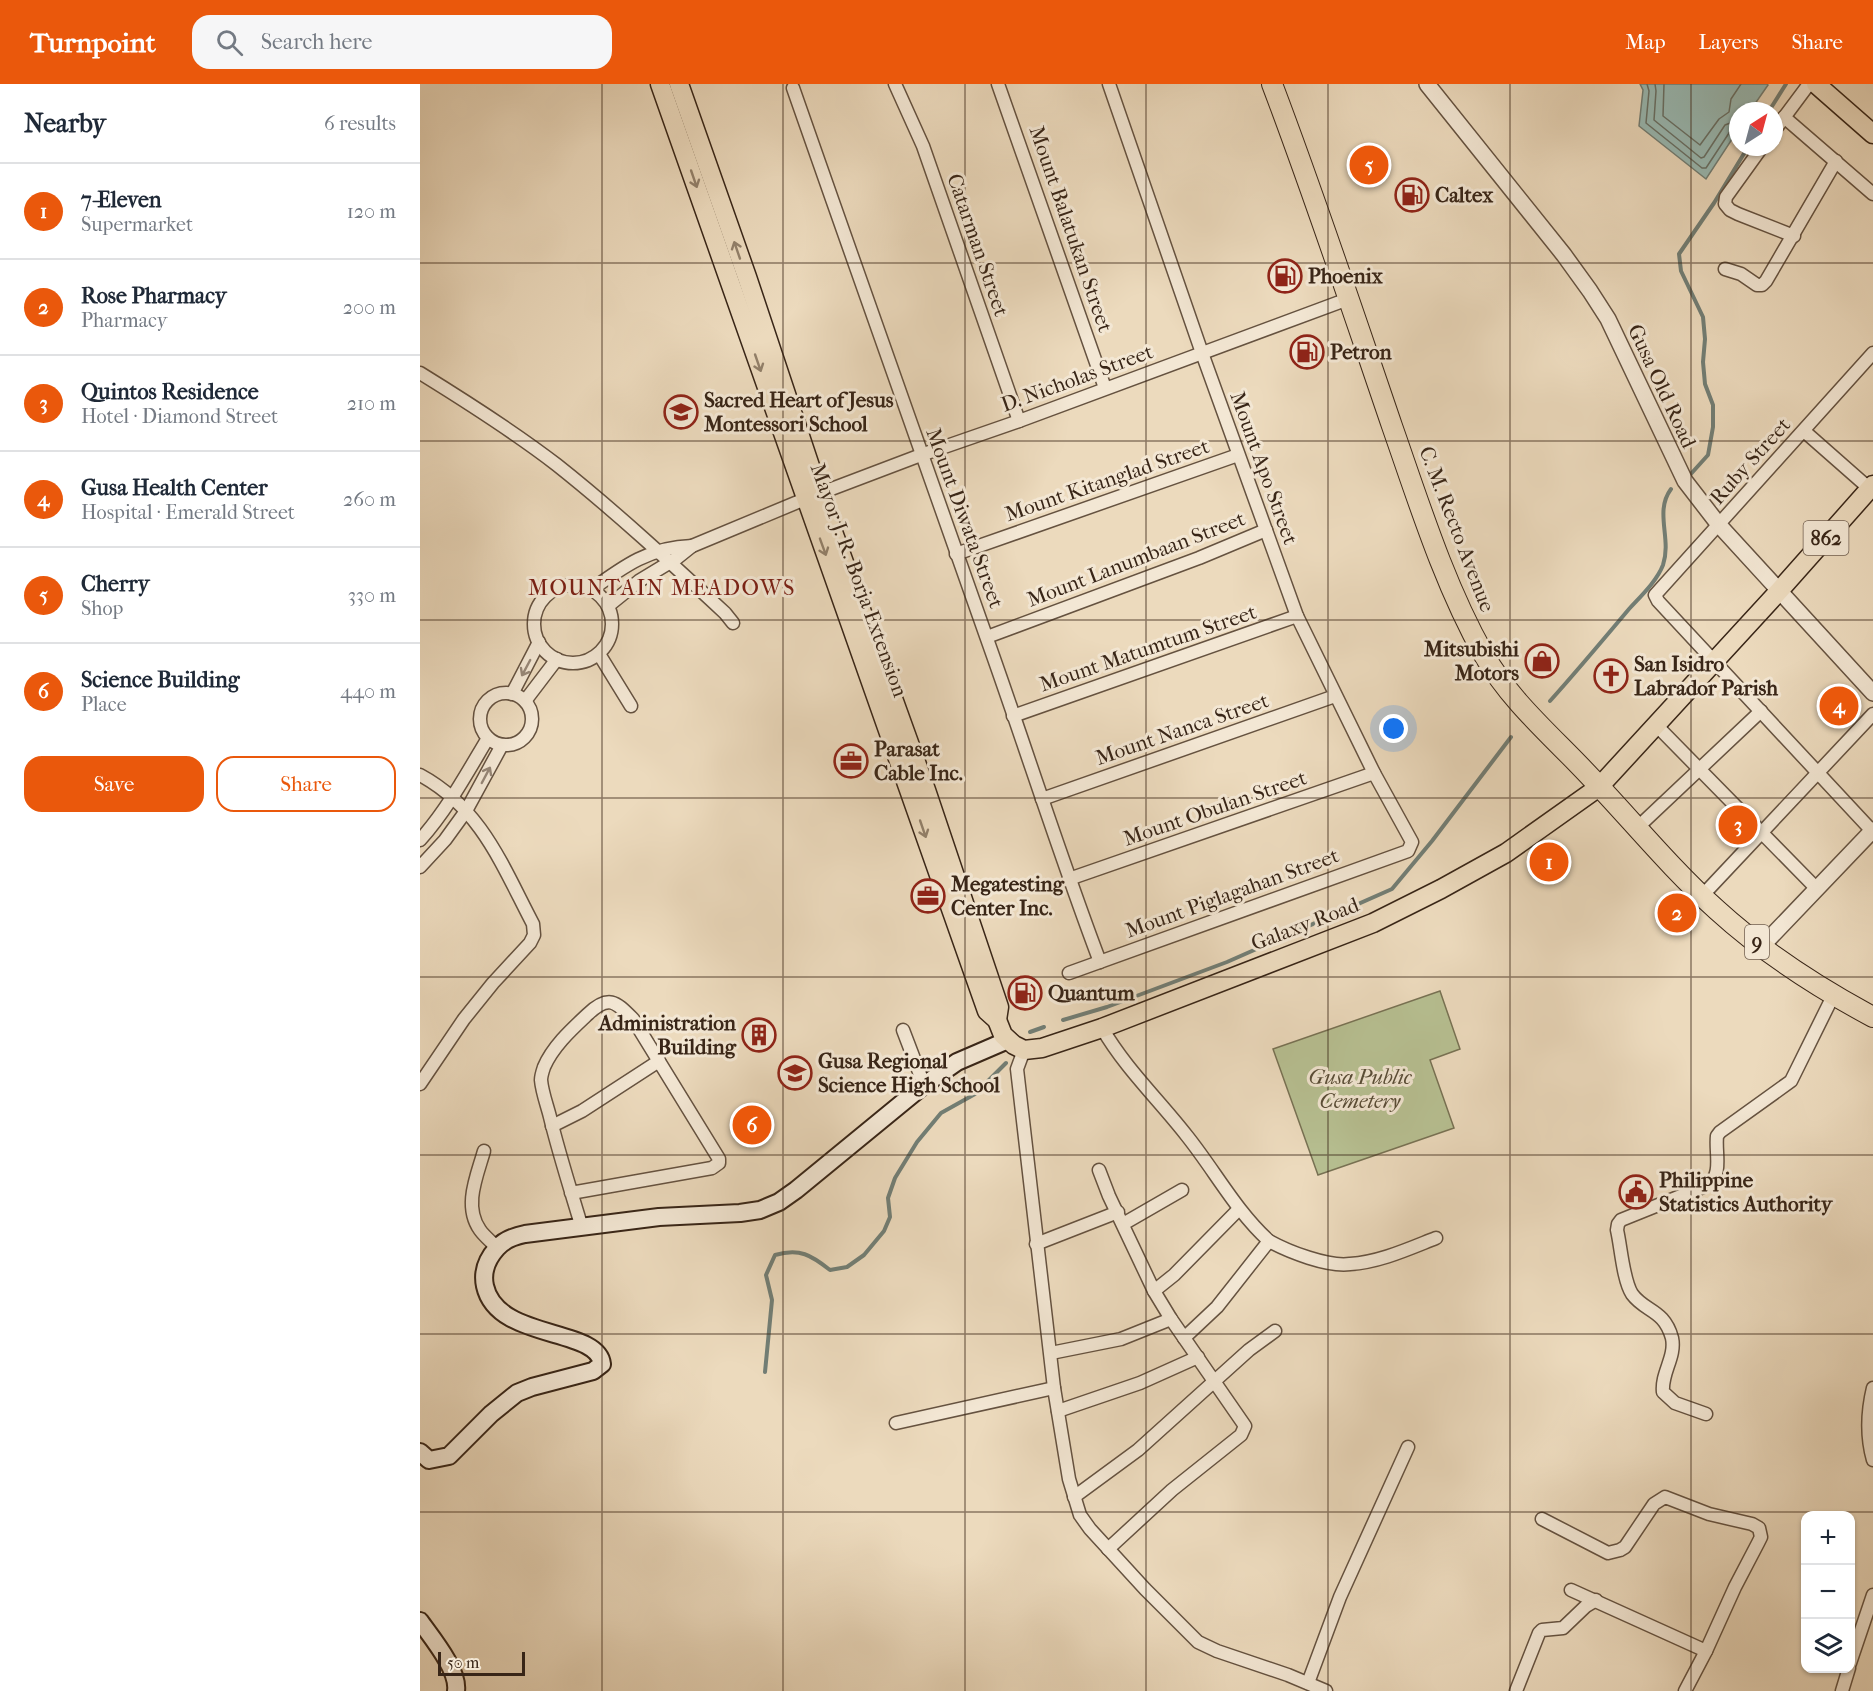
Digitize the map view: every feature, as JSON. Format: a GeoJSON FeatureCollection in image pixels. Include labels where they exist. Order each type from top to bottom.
{"type":"FeatureCollection","features":[{"type":"Feature","properties":{"kind":"highway","name":"C. M. Recto Avenue"},"geometry":{"type":"LineString","coordinates":[[1272,84],[1425,521],[1469,627],[1485,657],[1513,698],[1702,896],[1762,946],[1873,1017]]}},
{"type":"Feature","properties":{"kind":"main road","name":"Mayor J. R. Borja Extension"},"geometry":{"type":"LineString","coordinates":[[660,84],[691,146],[812,496],[999,1007],[997,1020],[1008,1040]]}},
{"type":"Feature","properties":{"kind":"main road","name":"Mayor J. R. Borja Extension"},"geometry":{"type":"LineString","coordinates":[[679,84],[691,146]]}},
{"type":"Feature","properties":{"kind":"main road"},"geometry":{"type":"LineString","coordinates":[[1816,84],[1873,134]]}},
{"type":"Feature","properties":{"kind":"main road","name":"862"},"geometry":{"type":"LineString","coordinates":[[1599,787],[1871,487]]}},
{"type":"Feature","properties":{"kind":"main road","name":"Galaxy Road"},"geometry":{"type":"LineString","coordinates":[[1024,1050],[1042,1048],[1102,1028],[1372,923],[1441,889],[1506,853],[1599,787]]}},
{"type":"Feature","properties":{"kind":"main road"},"geometry":{"type":"LineString","coordinates":[[420,1452],[424,1457],[434,1460],[448,1456],[491,1414],[517,1393],[594,1371],[602,1364],[599,1354],[589,1346],[516,1321],[492,1305],[484,1278],[486,1264],[497,1248],[518,1235],[659,1217],[760,1210],[778,1202],[814,1176],[924,1085],[957,1062],[1008,1040],[1024,1050]]}},
{"type":"Feature","properties":{"kind":"main road"},"geometry":{"type":"LineString","coordinates":[[420,1621],[438,1645],[454,1675],[456,1691]]}},
{"type":"Feature","properties":{"kind":"street","name":"Catarman Street"},"geometry":{"type":"LineString","coordinates":[[895,84],[923,146],[1019,421]]}},
{"type":"Feature","properties":{"kind":"street","name":"Mount Balatukan Street"},"geometry":{"type":"LineString","coordinates":[[998,84],[1106,388]]}},
{"type":"Feature","properties":{"kind":"street","name":"Mount Apo Street"},"geometry":{"type":"LineString","coordinates":[[1108,84],[1297,616],[1374,773],[1412,842],[1408,851]]}},
{"type":"Feature","properties":{"kind":"street","name":"Gusa Old Road"},"geometry":{"type":"LineString","coordinates":[[1427,84],[1564,255],[1608,318],[1685,481],[1719,525],[1873,693]]}},
{"type":"Feature","properties":{"kind":"street"},"geometry":{"type":"LineString","coordinates":[[1809,84],[1784,117],[1873,194]]}},
{"type":"Feature","properties":{"kind":"street","name":"Mount Diwata Street"},"geometry":{"type":"LineString","coordinates":[[793,88],[1100,962]]}},
{"type":"Feature","properties":{"kind":"street"},"geometry":{"type":"LineString","coordinates":[[1756,156],[1726,197],[1725,204],[1738,214],[1794,236]]}},
{"type":"Feature","properties":{"kind":"street"},"geometry":{"type":"LineString","coordinates":[[1725,269],[1762,285],[1794,236],[1836,161]]}},
{"type":"Feature","properties":{"kind":"street","name":"D. Nicholas Street"},"geometry":{"type":"LineString","coordinates":[[692,546],[812,496],[1348,299]]}},
{"type":"Feature","properties":{"kind":"street","name":"Ruby Street"},"geometry":{"type":"LineString","coordinates":[[1714,662],[1655,595],[1873,353]]}},
{"type":"Feature","properties":{"kind":"street"},"geometry":{"type":"LineString","coordinates":[[420,373],[483,411],[556,464],[657,550],[733,623]]}},
{"type":"Feature","properties":{"kind":"street"},"geometry":{"type":"LineString","coordinates":[[1804,431],[1871,487]]}},
{"type":"Feature","properties":{"kind":"street","name":"Mount Kitanglad Street"},"geometry":{"type":"LineString","coordinates":[[956,554],[1238,455]]}},
{"type":"Feature","properties":{"kind":"street","name":"Mount Lanumbaan Street"},"geometry":{"type":"LineString","coordinates":[[987,637],[1266,530]]}},
{"type":"Feature","properties":{"kind":"street"},"geometry":{"type":"LineString","coordinates":[[591,590],[626,564],[657,550],[672,546],[692,546]]}},
{"type":"Feature","properties":{"kind":"street"},"geometry":{"type":"LineString","coordinates":[[608,606],[639,581],[692,546]]}},
{"type":"Feature","properties":{"kind":"street"},"geometry":{"type":"LineString","coordinates":[[565,586],[578,586],[591,590],[608,606],[612,618],[612,632],[607,644],[599,654],[580,663],[569,663],[546,652],[539,642],[534,628],[536,614],[542,600],[552,591],[565,586]]}},
{"type":"Feature","properties":{"kind":"street","name":"Mount Matumtum Street"},"geometry":{"type":"LineString","coordinates":[[1013,716],[1297,616]]}},
{"type":"Feature","properties":{"kind":"street"},"geometry":{"type":"LineString","coordinates":[[512,694],[539,642]]}},
{"type":"Feature","properties":{"kind":"street"},"geometry":{"type":"LineString","coordinates":[[599,654],[631,706]]}},
{"type":"Feature","properties":{"kind":"street"},"geometry":{"type":"LineString","coordinates":[[525,701],[557,659]]}},
{"type":"Feature","properties":{"kind":"street"},"geometry":{"type":"LineString","coordinates":[[1714,662],[1873,830],[1762,946]]}},
{"type":"Feature","properties":{"kind":"street"},"geometry":{"type":"LineString","coordinates":[[512,694],[525,701],[532,715],[529,731],[518,742],[502,745],[488,738],[480,723],[483,706],[495,695],[512,694]]}},
{"type":"Feature","properties":{"kind":"street","name":"Mount Nanca Street"},"geometry":{"type":"LineString","coordinates":[[1042,799],[1335,696]]}},
{"type":"Feature","properties":{"kind":"street"},"geometry":{"type":"LineString","coordinates":[[1637,828],[1761,711]]}},
{"type":"Feature","properties":{"kind":"street"},"geometry":{"type":"LineString","coordinates":[[1702,896],[1873,714]]}},
{"type":"Feature","properties":{"kind":"street"},"geometry":{"type":"LineString","coordinates":[[1656,725],[1816,888]]}},
{"type":"Feature","properties":{"kind":"street"},"geometry":{"type":"LineString","coordinates":[[420,840],[453,796],[488,738]]}},
{"type":"Feature","properties":{"kind":"street"},"geometry":{"type":"LineString","coordinates":[[420,867],[445,840],[466,811],[502,745]]}},
{"type":"Feature","properties":{"kind":"street","name":"Mount Obulan Street"},"geometry":{"type":"LineString","coordinates":[[1069,879],[1374,773]]}},
{"type":"Feature","properties":{"kind":"street"},"geometry":{"type":"LineString","coordinates":[[420,775],[453,796],[483,830],[532,924],[534,935],[524,952],[493,983],[464,1019],[420,1084]]}},
{"type":"Feature","properties":{"kind":"street","name":"Mount Piglagahan Street"},"geometry":{"type":"LineString","coordinates":[[1069,973],[1408,851]]}},
{"type":"Feature","properties":{"kind":"street"},"geometry":{"type":"LineString","coordinates":[[1706,1414],[1675,1403],[1663,1392],[1662,1385],[1674,1348],[1671,1336],[1660,1314],[1633,1295],[1628,1286],[1617,1230],[1618,1224],[1621,1220],[1707,1185],[1714,1180],[1717,1173],[1717,1136],[1720,1131],[1791,1081],[1834,994]]}},
{"type":"Feature","properties":{"kind":"street"},"geometry":{"type":"LineString","coordinates":[[572,1193],[712,1168],[718,1163],[719,1158],[633,1019],[612,1001],[593,1009],[559,1044],[544,1067],[541,1079],[552,1126],[582,1228]]}},
{"type":"Feature","properties":{"kind":"street"},"geometry":{"type":"LineString","coordinates":[[1102,1028],[1116,1051],[1189,1138],[1239,1209],[1269,1241],[1287,1251],[1308,1258],[1347,1265],[1395,1254],[1436,1238]]}},
{"type":"Feature","properties":{"kind":"street"},"geometry":{"type":"LineString","coordinates":[[903,1030],[924,1085]]}},
{"type":"Feature","properties":{"kind":"street"},"geometry":{"type":"LineString","coordinates":[[1024,1050],[1017,1069],[1036,1244],[1054,1388],[1069,1479],[1080,1515],[1108,1549],[1176,1622],[1198,1642],[1217,1652],[1326,1691]]}},
{"type":"Feature","properties":{"kind":"street"},"geometry":{"type":"LineString","coordinates":[[552,1126],[582,1111],[659,1061]]}},
{"type":"Feature","properties":{"kind":"street"},"geometry":{"type":"LineString","coordinates":[[484,1151],[471,1194],[472,1211],[480,1230],[497,1248]]}},
{"type":"Feature","properties":{"kind":"street"},"geometry":{"type":"LineString","coordinates":[[1099,1170],[1154,1291],[1243,1421],[1245,1430],[1172,1490],[1108,1549]]}},
{"type":"Feature","properties":{"kind":"street"},"geometry":{"type":"LineString","coordinates":[[1036,1244],[1121,1218],[1182,1190]]}},
{"type":"Feature","properties":{"kind":"street"},"geometry":{"type":"LineString","coordinates":[[1154,1291],[1174,1275],[1239,1209]]}},
{"type":"Feature","properties":{"kind":"street"},"geometry":{"type":"LineString","coordinates":[[1184,1338],[1217,1307],[1269,1241]]}},
{"type":"Feature","properties":{"kind":"street"},"geometry":{"type":"LineString","coordinates":[[1051,1353],[1121,1339],[1171,1319]]}},
{"type":"Feature","properties":{"kind":"street"},"geometry":{"type":"LineString","coordinates":[[1074,1497],[1138,1450],[1275,1331]]}},
{"type":"Feature","properties":{"kind":"street"},"geometry":{"type":"LineString","coordinates":[[1058,1411],[1140,1383],[1198,1357]]}},
{"type":"Feature","properties":{"kind":"street"},"geometry":{"type":"LineString","coordinates":[[896,1423],[1054,1388]]}},
{"type":"Feature","properties":{"kind":"street"},"geometry":{"type":"LineString","coordinates":[[1873,1388],[1868,1426],[1873,1460]]}},
{"type":"Feature","properties":{"kind":"street"},"geometry":{"type":"LineString","coordinates":[[1308,1683],[1340,1597],[1408,1447]]}},
{"type":"Feature","properties":{"kind":"street"},"geometry":{"type":"LineString","coordinates":[[1542,1519],[1608,1554],[1625,1547],[1653,1504],[1665,1497],[1709,1514],[1752,1524],[1759,1528],[1761,1536],[1758,1543],[1735,1587],[1690,1688]]}},
{"type":"Feature","properties":{"kind":"street"},"geometry":{"type":"LineString","coordinates":[[1571,1590],[1706,1651]]}},
{"type":"Feature","properties":{"kind":"street"},"geometry":{"type":"LineString","coordinates":[[1855,1651],[1873,1595]]}},
{"type":"Feature","properties":{"kind":"street"},"geometry":{"type":"LineString","coordinates":[[1516,1691],[1539,1633],[1542,1630],[1563,1629],[1586,1606],[1596,1600]]}},
{"type":"Feature","properties":{"kind":"street"},"geometry":{"type":"LineString","coordinates":[[1842,1691],[1847,1673]]}},
{"type":"Feature","properties":{"kind":"green space","name":"Gusa Public Cemetery"},"geometry":{"type":"Polygon","coordinates":[[[1440,991],[1460,1049],[1430,1060],[1454,1128],[1318,1175],[1273,1049],[1440,991]]]}},
{"type":"Feature","properties":{"kind":"water"},"geometry":{"type":"Polygon","coordinates":[[[1640,84],[1768,85],[1756,102],[1729,102],[1729,144],[1706,179],[1639,126],[1643,90],[1640,84]]]}},
{"type":"Feature","properties":{"kind":"waterway"},"geometry":{"type":"LineString","coordinates":[[1775,102],[1786,84]]}},
{"type":"Feature","properties":{"kind":"waterway"},"geometry":{"type":"LineString","coordinates":[[1689,476],[1708,455],[1713,427],[1713,405],[1705,384],[1703,317],[1681,271],[1679,254],[1743,156]]}},
{"type":"Feature","properties":{"kind":"waterway"},"geometry":{"type":"LineString","coordinates":[[1550,701],[1657,577],[1665,555],[1663,516],[1666,498],[1671,489]]}},
{"type":"Feature","properties":{"kind":"waterway"},"geometry":{"type":"LineString","coordinates":[[1063,1020],[1107,1007],[1227,962],[1392,889],[1432,841],[1511,737]]}},
{"type":"Feature","properties":{"kind":"waterway"},"geometry":{"type":"LineString","coordinates":[[1030,1032],[1044,1027]]}},
{"type":"Feature","properties":{"kind":"waterway"},"geometry":{"type":"LineString","coordinates":[[765,1372],[772,1300],[766,1275],[775,1255],[791,1252],[805,1254],[830,1270],[847,1267],[864,1255],[884,1231],[890,1217],[888,1198],[895,1178],[917,1142],[941,1113],[975,1094],[1006,1063]]}},
{"type":"Feature","properties":{"kind":"place","name":"Cherry"},"geometry":{"type":"Point","coordinates":[1369,165]}},
{"type":"Feature","properties":{"kind":"place","name":"Caltex"},"geometry":{"type":"Point","coordinates":[1412,195]}},
{"type":"Feature","properties":{"kind":"place","name":"Phoenix"},"geometry":{"type":"Point","coordinates":[1285,276]}},
{"type":"Feature","properties":{"kind":"place","name":"Petron"},"geometry":{"type":"Point","coordinates":[1307,352]}},
{"type":"Feature","properties":{"kind":"place","name":"Sacred Heart of Jesus Montessori School"},"geometry":{"type":"Point","coordinates":[681,412]}},
{"type":"Feature","properties":{"kind":"place","name":"Mitsubishi Motors"},"geometry":{"type":"Point","coordinates":[1542,661]}},
{"type":"Feature","properties":{"kind":"place","name":"San Isidro Labrador Parish"},"geometry":{"type":"Point","coordinates":[1611,676]}},
{"type":"Feature","properties":{"kind":"place","name":"Gusa Health Center"},"geometry":{"type":"Point","coordinates":[1839,706]}},
{"type":"Feature","properties":{"kind":"place","name":"Parasat Cable Inc."},"geometry":{"type":"Point","coordinates":[851,761]}},
{"type":"Feature","properties":{"kind":"place","name":"Quintos Residence"},"geometry":{"type":"Point","coordinates":[1738,825]}},
{"type":"Feature","properties":{"kind":"place","name":"7-Eleven"},"geometry":{"type":"Point","coordinates":[1549,862]}},
{"type":"Feature","properties":{"kind":"place","name":"Megatesting Center Inc."},"geometry":{"type":"Point","coordinates":[928,896]}},
{"type":"Feature","properties":{"kind":"place","name":"Rose Pharmacy"},"geometry":{"type":"Point","coordinates":[1677,913]}},
{"type":"Feature","properties":{"kind":"place","name":"Quantum"},"geometry":{"type":"Point","coordinates":[1025,993]}},
{"type":"Feature","properties":{"kind":"place","name":"Administration Building"},"geometry":{"type":"Point","coordinates":[759,1035]}},
{"type":"Feature","properties":{"kind":"place","name":"Gusa Regional Science High School"},"geometry":{"type":"Point","coordinates":[795,1073]}},
{"type":"Feature","properties":{"kind":"place","name":"Science Building"},"geometry":{"type":"Point","coordinates":[752,1125]}},
{"type":"Feature","properties":{"kind":"place","name":"Philippine Statistics Authority"},"geometry":{"type":"Point","coordinates":[1636,1192]}},
{"type":"Feature","properties":{"kind":"district","name":"MOUNTAIN MEADOWS"},"geometry":{"type":"Point","coordinates":[662,587]}}]}
